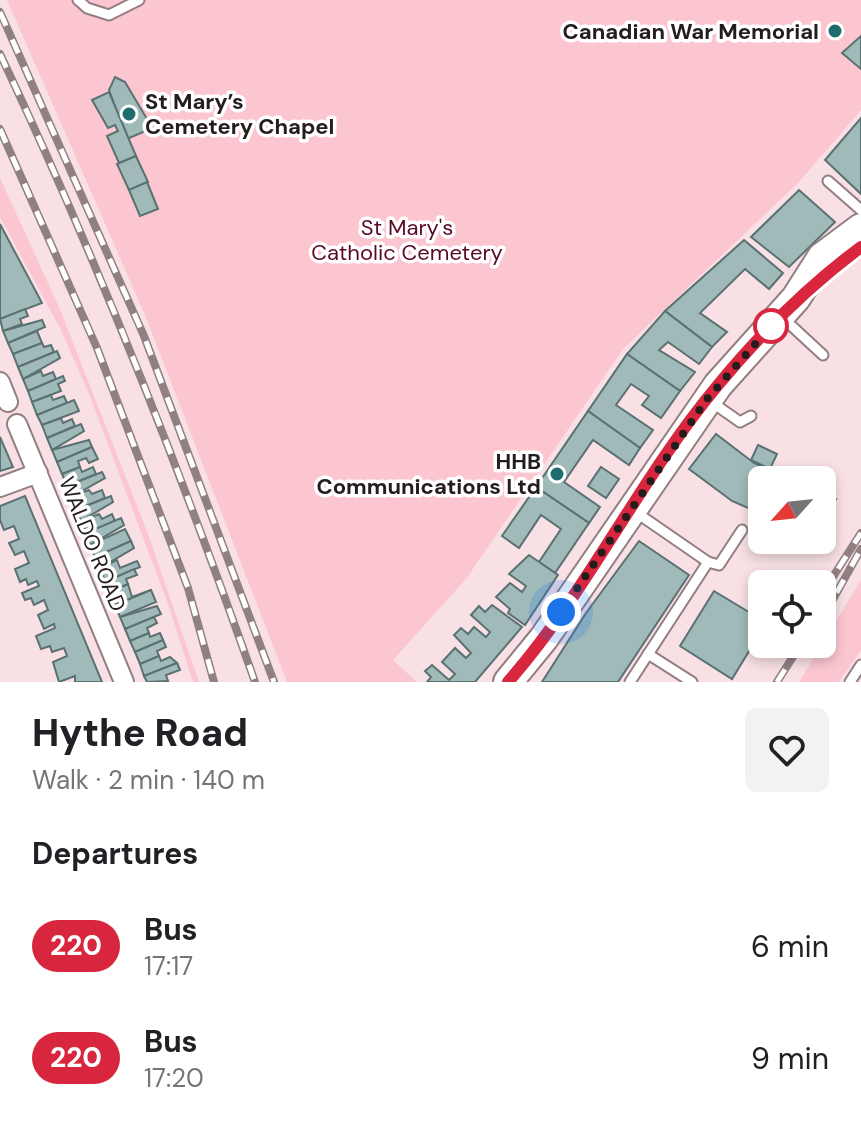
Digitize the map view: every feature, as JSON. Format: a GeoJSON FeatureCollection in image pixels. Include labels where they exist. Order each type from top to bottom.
{"type":"FeatureCollection","features":[{"type":"Feature","properties":{"kind":"main road"},"geometry":{"type":"LineString","coordinates":[[508,682],[544,638],[707,399],[788,307],[822,257],[861,228]]}},
{"type":"Feature","properties":{"kind":"main road"},"geometry":{"type":"LineString","coordinates":[[788,307],[861,247]]}},
{"type":"Feature","properties":{"kind":"street"},"geometry":{"type":"LineString","coordinates":[[0,382],[8,402]]}},
{"type":"Feature","properties":{"kind":"street","name":"WALDO ROAD"},"geometry":{"type":"LineString","coordinates":[[17,424],[124,682]]}},
{"type":"Feature","properties":{"kind":"street"},"geometry":{"type":"LineString","coordinates":[[0,487],[38,473]]}},
{"type":"Feature","properties":{"kind":"lane"},"geometry":{"type":"LineString","coordinates":[[78,0],[87,8],[109,15],[139,0]]}},
{"type":"Feature","properties":{"kind":"lane"},"geometry":{"type":"LineString","coordinates":[[828,181],[861,210]]}},
{"type":"Feature","properties":{"kind":"lane"},"geometry":{"type":"LineString","coordinates":[[788,307],[823,355]]}},
{"type":"Feature","properties":{"kind":"lane"},"geometry":{"type":"LineString","coordinates":[[707,399],[740,422],[751,416]]}},
{"type":"Feature","properties":{"kind":"lane"},"geometry":{"type":"LineString","coordinates":[[8,402],[17,424]]}},
{"type":"Feature","properties":{"kind":"lane"},"geometry":{"type":"LineString","coordinates":[[631,509],[708,562],[719,565],[742,530]]}},
{"type":"Feature","properties":{"kind":"lane"},"geometry":{"type":"LineString","coordinates":[[630,682],[708,562]]}},
{"type":"Feature","properties":{"kind":"lane"},"geometry":{"type":"LineString","coordinates":[[648,654],[692,682]]}},
{"type":"Feature","properties":{"kind":"lane"},"geometry":{"type":"LineString","coordinates":[[850,682],[861,665]]}},
{"type":"Feature","properties":{"kind":"green space","name":"St Mary's Catholic Cemetery"},"geometry":{"type":"Polygon","coordinates":[[[7,0],[861,0],[861,36],[842,53],[861,69],[861,110],[799,182],[623,349],[466,579],[393,660],[417,682],[287,682],[145,315],[7,0]]]}},
{"type":"Feature","properties":{"kind":"green space"},"geometry":{"type":"Polygon","coordinates":[[[0,178],[59,307],[148,534],[199,682],[193,682],[168,604],[89,394],[60,328],[0,217],[0,178]]]}},
{"type":"Feature","properties":{"kind":"green space"},"geometry":{"type":"Polygon","coordinates":[[[861,580],[861,650],[839,682],[799,682],[814,658],[836,658],[836,621],[861,580]]]}},
{"type":"Feature","properties":{"kind":"building"},"geometry":{"type":"Polygon","coordinates":[[[861,36],[861,69],[842,53],[861,36]]]}},
{"type":"Feature","properties":{"kind":"building","name":"St Mary’s Cemetery Chapel"},"geometry":{"type":"Polygon","coordinates":[[[115,77],[125,82],[150,124],[148,130],[127,139],[109,90],[115,77]]]}},
{"type":"Feature","properties":{"kind":"building"},"geometry":{"type":"Polygon","coordinates":[[[109,92],[136,156],[119,163],[107,136],[118,131],[115,125],[108,128],[92,100],[109,92]]]}},
{"type":"Feature","properties":{"kind":"building"},"geometry":{"type":"Polygon","coordinates":[[[861,118],[861,194],[825,160],[861,118]]]}},
{"type":"Feature","properties":{"kind":"building"},"geometry":{"type":"Polygon","coordinates":[[[136,156],[148,182],[129,190],[117,164],[136,156]]]}},
{"type":"Feature","properties":{"kind":"building"},"geometry":{"type":"Polygon","coordinates":[[[147,182],[158,209],[140,216],[129,190],[147,182]]]}},
{"type":"Feature","properties":{"kind":"building"},"geometry":{"type":"Polygon","coordinates":[[[799,190],[835,222],[789,267],[751,237],[799,190]]]}},
{"type":"Feature","properties":{"kind":"building"},"geometry":{"type":"Polygon","coordinates":[[[0,224],[42,303],[0,319],[0,224]]]}},
{"type":"Feature","properties":{"kind":"building"},"geometry":{"type":"Polygon","coordinates":[[[744,240],[783,273],[769,289],[745,269],[700,313],[727,332],[712,347],[665,311],[744,240]]]}},
{"type":"Feature","properties":{"kind":"building"},"geometry":{"type":"Polygon","coordinates":[[[25,309],[28,316],[20,319],[22,324],[3,331],[0,319],[25,309]]]}},
{"type":"Feature","properties":{"kind":"building"},"geometry":{"type":"Polygon","coordinates":[[[665,311],[712,347],[699,364],[668,342],[659,350],[695,372],[680,391],[627,354],[665,311]]]}},
{"type":"Feature","properties":{"kind":"building"},"geometry":{"type":"Polygon","coordinates":[[[42,320],[45,327],[8,343],[3,331],[42,320]]]}},
{"type":"Feature","properties":{"kind":"building"},"geometry":{"type":"Polygon","coordinates":[[[37,331],[42,343],[13,354],[8,343],[37,331]]]}},
{"type":"Feature","properties":{"kind":"building"},"geometry":{"type":"Polygon","coordinates":[[[42,343],[44,347],[51,345],[54,352],[18,367],[13,354],[42,343]]]}},
{"type":"Feature","properties":{"kind":"building"},"geometry":{"type":"Polygon","coordinates":[[[57,351],[60,358],[23,379],[18,367],[57,351]]]}},
{"type":"Feature","properties":{"kind":"building"},"geometry":{"type":"Polygon","coordinates":[[[627,354],[680,391],[661,418],[642,405],[649,396],[631,384],[616,405],[653,430],[640,448],[588,411],[627,354]]]}},
{"type":"Feature","properties":{"kind":"building"},"geometry":{"type":"Polygon","coordinates":[[[41,371],[43,376],[53,372],[56,379],[28,391],[23,379],[41,371]]]}},
{"type":"Feature","properties":{"kind":"building"},"geometry":{"type":"Polygon","coordinates":[[[63,376],[65,381],[58,384],[61,391],[32,402],[28,391],[63,376]]]}},
{"type":"Feature","properties":{"kind":"building"},"geometry":{"type":"Polygon","coordinates":[[[51,395],[53,400],[64,396],[67,403],[37,415],[32,402],[51,395]]]}},
{"type":"Feature","properties":{"kind":"building"},"geometry":{"type":"Polygon","coordinates":[[[74,400],[79,411],[42,425],[37,415],[74,400]]]}},
{"type":"Feature","properties":{"kind":"building","name":"HHB Communications Ltd"},"geometry":{"type":"Polygon","coordinates":[[[588,411],[640,448],[629,465],[593,440],[564,482],[600,507],[589,523],[536,487],[588,411]]]}},
{"type":"Feature","properties":{"kind":"building"},"geometry":{"type":"Polygon","coordinates":[[[61,418],[63,423],[72,419],[75,426],[47,438],[42,425],[61,418]]]}},
{"type":"Feature","properties":{"kind":"building"},"geometry":{"type":"Polygon","coordinates":[[[81,424],[84,431],[52,450],[47,438],[81,424]]]}},
{"type":"Feature","properties":{"kind":"building"},"geometry":{"type":"Polygon","coordinates":[[[716,434],[761,466],[748,466],[748,508],[732,501],[689,469],[716,434]]]}},
{"type":"Feature","properties":{"kind":"building"},"geometry":{"type":"Polygon","coordinates":[[[0,437],[13,467],[0,471],[0,437]]]}},
{"type":"Feature","properties":{"kind":"building"},"geometry":{"type":"Polygon","coordinates":[[[89,440],[92,447],[57,462],[52,450],[89,440]]]}},
{"type":"Feature","properties":{"kind":"building"},"geometry":{"type":"Polygon","coordinates":[[[758,445],[777,454],[771,466],[751,460],[758,445]]]}},
{"type":"Feature","properties":{"kind":"building"},"geometry":{"type":"Polygon","coordinates":[[[92,447],[98,459],[89,463],[86,458],[78,461],[80,467],[62,474],[57,462],[92,447]]]}},
{"type":"Feature","properties":{"kind":"building"},"geometry":{"type":"Polygon","coordinates":[[[80,467],[82,472],[93,467],[96,474],[67,486],[62,474],[80,467]]]}},
{"type":"Feature","properties":{"kind":"building"},"geometry":{"type":"Polygon","coordinates":[[[601,467],[619,479],[606,498],[588,486],[601,467]]]}},
{"type":"Feature","properties":{"kind":"building"},"geometry":{"type":"Polygon","coordinates":[[[102,472],[105,478],[71,497],[67,486],[102,472]]]}},
{"type":"Feature","properties":{"kind":"building"},"geometry":{"type":"Polygon","coordinates":[[[536,487],[589,523],[555,573],[539,562],[561,529],[541,515],[519,548],[502,536],[536,487]]]}},
{"type":"Feature","properties":{"kind":"building"},"geometry":{"type":"Polygon","coordinates":[[[89,490],[92,494],[102,490],[105,498],[76,510],[71,497],[89,490]]]}},
{"type":"Feature","properties":{"kind":"building"},"geometry":{"type":"Polygon","coordinates":[[[25,496],[102,682],[75,682],[75,676],[59,682],[53,662],[67,656],[64,648],[52,652],[50,646],[41,649],[36,636],[55,628],[54,624],[44,629],[38,615],[48,610],[44,600],[34,605],[31,598],[25,600],[22,593],[39,586],[37,581],[28,585],[26,579],[20,582],[15,569],[29,563],[24,551],[15,555],[9,543],[19,539],[14,526],[4,530],[0,520],[0,506],[25,496]]]}},
{"type":"Feature","properties":{"kind":"building"},"geometry":{"type":"Polygon","coordinates":[[[111,496],[113,502],[81,521],[76,510],[111,496]]]}},
{"type":"Feature","properties":{"kind":"building"},"geometry":{"type":"Polygon","coordinates":[[[99,514],[102,519],[112,514],[115,521],[86,533],[81,521],[99,514]]]}},
{"type":"Feature","properties":{"kind":"building"},"geometry":{"type":"Polygon","coordinates":[[[121,518],[124,525],[90,545],[86,533],[121,518]]]}},
{"type":"Feature","properties":{"kind":"building"},"geometry":{"type":"Polygon","coordinates":[[[125,529],[131,541],[95,557],[90,545],[125,529]]]}},
{"type":"Feature","properties":{"kind":"building"},"geometry":{"type":"Polygon","coordinates":[[[131,541],[134,548],[100,568],[95,557],[131,541]]]}},
{"type":"Feature","properties":{"kind":"building"},"geometry":{"type":"Polygon","coordinates":[[[639,541],[689,575],[618,682],[542,682],[586,613],[639,541]]]}},
{"type":"Feature","properties":{"kind":"building"},"geometry":{"type":"Polygon","coordinates":[[[529,555],[558,575],[525,625],[508,613],[510,609],[496,597],[510,583],[522,592],[526,586],[509,574],[529,555]]]}},
{"type":"Feature","properties":{"kind":"building"},"geometry":{"type":"Polygon","coordinates":[[[117,560],[120,568],[137,561],[140,567],[105,582],[100,568],[117,560]]]}},
{"type":"Feature","properties":{"kind":"building"},"geometry":{"type":"Polygon","coordinates":[[[134,569],[137,575],[126,579],[128,584],[110,592],[105,582],[134,569]]]}},
{"type":"Feature","properties":{"kind":"building"},"geometry":{"type":"Polygon","coordinates":[[[128,584],[132,597],[151,590],[115,605],[110,592],[128,584]]]}},
{"type":"Feature","properties":{"kind":"building"},"geometry":{"type":"Polygon","coordinates":[[[151,590],[156,602],[120,617],[115,605],[151,590]]]}},
{"type":"Feature","properties":{"kind":"building"},"geometry":{"type":"Polygon","coordinates":[[[714,591],[748,612],[748,653],[732,679],[680,646],[714,591]]]}},
{"type":"Feature","properties":{"kind":"building"},"geometry":{"type":"Polygon","coordinates":[[[492,605],[522,627],[475,682],[427,682],[431,677],[425,671],[432,665],[449,680],[455,674],[442,662],[455,648],[466,658],[471,653],[454,635],[461,628],[468,634],[474,627],[486,637],[490,632],[471,615],[479,606],[485,612],[492,605]]]}},
{"type":"Feature","properties":{"kind":"building"},"geometry":{"type":"Polygon","coordinates":[[[157,606],[161,614],[125,629],[120,617],[157,606]]]}},
{"type":"Feature","properties":{"kind":"building"},"geometry":{"type":"Polygon","coordinates":[[[154,617],[157,623],[147,628],[149,633],[130,641],[125,629],[154,617]]]}},
{"type":"Feature","properties":{"kind":"building"},"geometry":{"type":"Polygon","coordinates":[[[149,633],[150,637],[160,633],[163,640],[135,652],[130,641],[149,633]]]}},
{"type":"Feature","properties":{"kind":"building"},"geometry":{"type":"Polygon","coordinates":[[[163,640],[166,647],[157,651],[159,656],[140,664],[135,652],[163,640]]]}},
{"type":"Feature","properties":{"kind":"building"},"geometry":{"type":"Polygon","coordinates":[[[159,656],[161,661],[170,657],[177,663],[144,676],[140,664],[159,656]]]}},
{"type":"Feature","properties":{"kind":"building"},"geometry":{"type":"Polygon","coordinates":[[[177,663],[180,670],[166,675],[168,681],[147,682],[144,676],[177,663]]]}},
{"type":"Feature","properties":{"kind":"railway"},"geometry":{"type":"LineString","coordinates":[[0,12],[144,336],[274,682]]}},
{"type":"Feature","properties":{"kind":"railway"},"geometry":{"type":"LineString","coordinates":[[0,54],[136,365],[255,682]]}},
{"type":"Feature","properties":{"kind":"railway"},"geometry":{"type":"LineString","coordinates":[[0,129],[97,348],[188,588],[214,682]]}},
{"type":"Feature","properties":{"kind":"railway"},"geometry":{"type":"LineString","coordinates":[[836,572],[861,533]]}},
{"type":"Feature","properties":{"kind":"railway"},"geometry":{"type":"LineString","coordinates":[[836,594],[861,549]]}},
{"type":"Feature","properties":{"kind":"railway"},"geometry":{"type":"LineString","coordinates":[[777,682],[792,658]]}},
{"type":"Feature","properties":{"kind":"bus line","name":"220"},"geometry":{"type":"LineString","coordinates":[[508,682],[544,638],[718,385],[796,298],[861,247]]}},
{"type":"Feature","properties":{"kind":"place","name":"Canadian War Memorial"},"geometry":{"type":"Point","coordinates":[835,31]}},
{"type":"Feature","properties":{"kind":"place","name":"St Mary’s Cemetery Chapel"},"geometry":{"type":"Point","coordinates":[129,114]}},
{"type":"Feature","properties":{"kind":"place","name":"HHB Communications Ltd"},"geometry":{"type":"Point","coordinates":[557,474]}},
{"type":"Feature","properties":{"kind":"route"},"geometry":{"type":"LineString","coordinates":[[561,612],[707,399],[771,326]]}}]}
